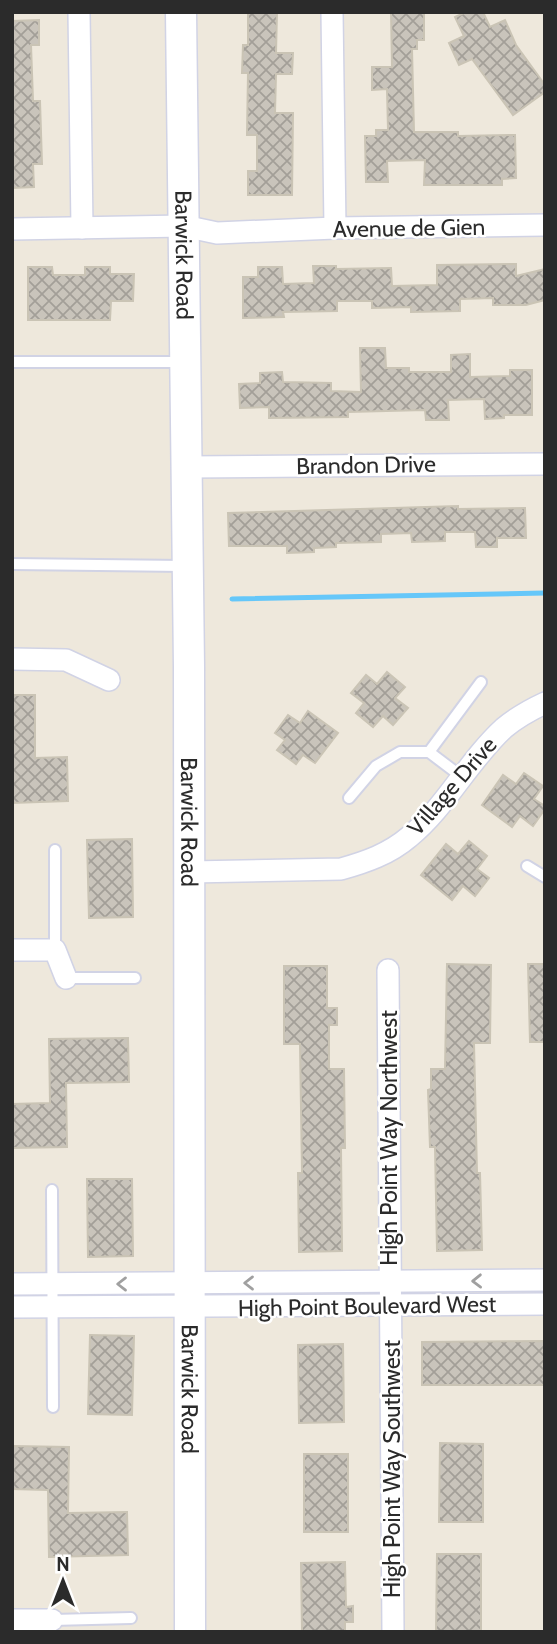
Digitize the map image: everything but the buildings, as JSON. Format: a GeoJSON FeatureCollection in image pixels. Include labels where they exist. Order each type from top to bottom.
{"type":"FeatureCollection","features":[{"type":"Feature","properties":{"kind":"street"},"geometry":{"type":"LineString","coordinates":[[79,12],[82,228]]}},
{"type":"Feature","properties":{"kind":"street","name":"Barwick Road"},"geometry":{"type":"LineString","coordinates":[[181,12],[188,467],[190,1632]]}},
{"type":"Feature","properties":{"kind":"street"},"geometry":{"type":"LineString","coordinates":[[332,12],[335,229]]}},
{"type":"Feature","properties":{"kind":"street","name":"Avenue de Gien"},"geometry":{"type":"LineString","coordinates":[[12,229],[184,226],[210,220],[243,221],[272,231],[545,225]]}},
{"type":"Feature","properties":{"kind":"street","name":"Brandon Drive"},"geometry":{"type":"LineString","coordinates":[[188,467],[545,464]]}},
{"type":"Feature","properties":{"kind":"street"},"geometry":{"type":"LineString","coordinates":[[12,659],[66,660],[109,680]]}},
{"type":"Feature","properties":{"kind":"street","name":"Village Drive"},"geometry":{"type":"LineString","coordinates":[[190,872],[341,869],[388,852],[426,821],[504,728],[524,713],[545,703]]}},
{"type":"Feature","properties":{"kind":"street"},"geometry":{"type":"LineString","coordinates":[[12,950],[55,950],[66,978]]}},
{"type":"Feature","properties":{"kind":"street","name":"High Point Way Northwest"},"geometry":{"type":"LineString","coordinates":[[388,970],[390,1305]]}},
{"type":"Feature","properties":{"kind":"street","name":"High Point Boulevard West"},"geometry":{"type":"LineString","coordinates":[[190,1296],[390,1282],[545,1280]]}},
{"type":"Feature","properties":{"kind":"street"},"geometry":{"type":"LineString","coordinates":[[12,1284],[52,1284],[190,1296]]}},
{"type":"Feature","properties":{"kind":"street"},"geometry":{"type":"LineString","coordinates":[[12,1307],[52,1307],[190,1296]]}},
{"type":"Feature","properties":{"kind":"street","name":"High Point Boulevard West"},"geometry":{"type":"LineString","coordinates":[[190,1296],[390,1305],[545,1304]]}},
{"type":"Feature","properties":{"kind":"street","name":"High Point Way Southwest"},"geometry":{"type":"LineString","coordinates":[[390,1305],[393,1632]]}},
{"type":"Feature","properties":{"kind":"street"},"geometry":{"type":"LineString","coordinates":[[17,1624],[52,1620]]}},
{"type":"Feature","properties":{"kind":"lane"},"geometry":{"type":"LineString","coordinates":[[12,362],[186,362]]}},
{"type":"Feature","properties":{"kind":"lane"},"geometry":{"type":"LineString","coordinates":[[12,564],[188,566]]}},
{"type":"Feature","properties":{"kind":"lane"},"geometry":{"type":"LineString","coordinates":[[429,752],[481,682]]}},
{"type":"Feature","properties":{"kind":"lane"},"geometry":{"type":"LineString","coordinates":[[349,798],[376,766],[400,752],[429,752],[462,777]]}},
{"type":"Feature","properties":{"kind":"lane"},"geometry":{"type":"LineString","coordinates":[[55,850],[55,950]]}},
{"type":"Feature","properties":{"kind":"lane"},"geometry":{"type":"LineString","coordinates":[[527,866],[545,877]]}},
{"type":"Feature","properties":{"kind":"lane"},"geometry":{"type":"LineString","coordinates":[[66,978],[135,978]]}},
{"type":"Feature","properties":{"kind":"lane"},"geometry":{"type":"LineString","coordinates":[[52,1190],[53,1406]]}},
{"type":"Feature","properties":{"kind":"lane"},"geometry":{"type":"LineString","coordinates":[[52,1620],[131,1618]]}},
{"type":"Feature","properties":{"kind":"waterway"},"geometry":{"type":"LineString","coordinates":[[232,599],[545,593]]}}]}
